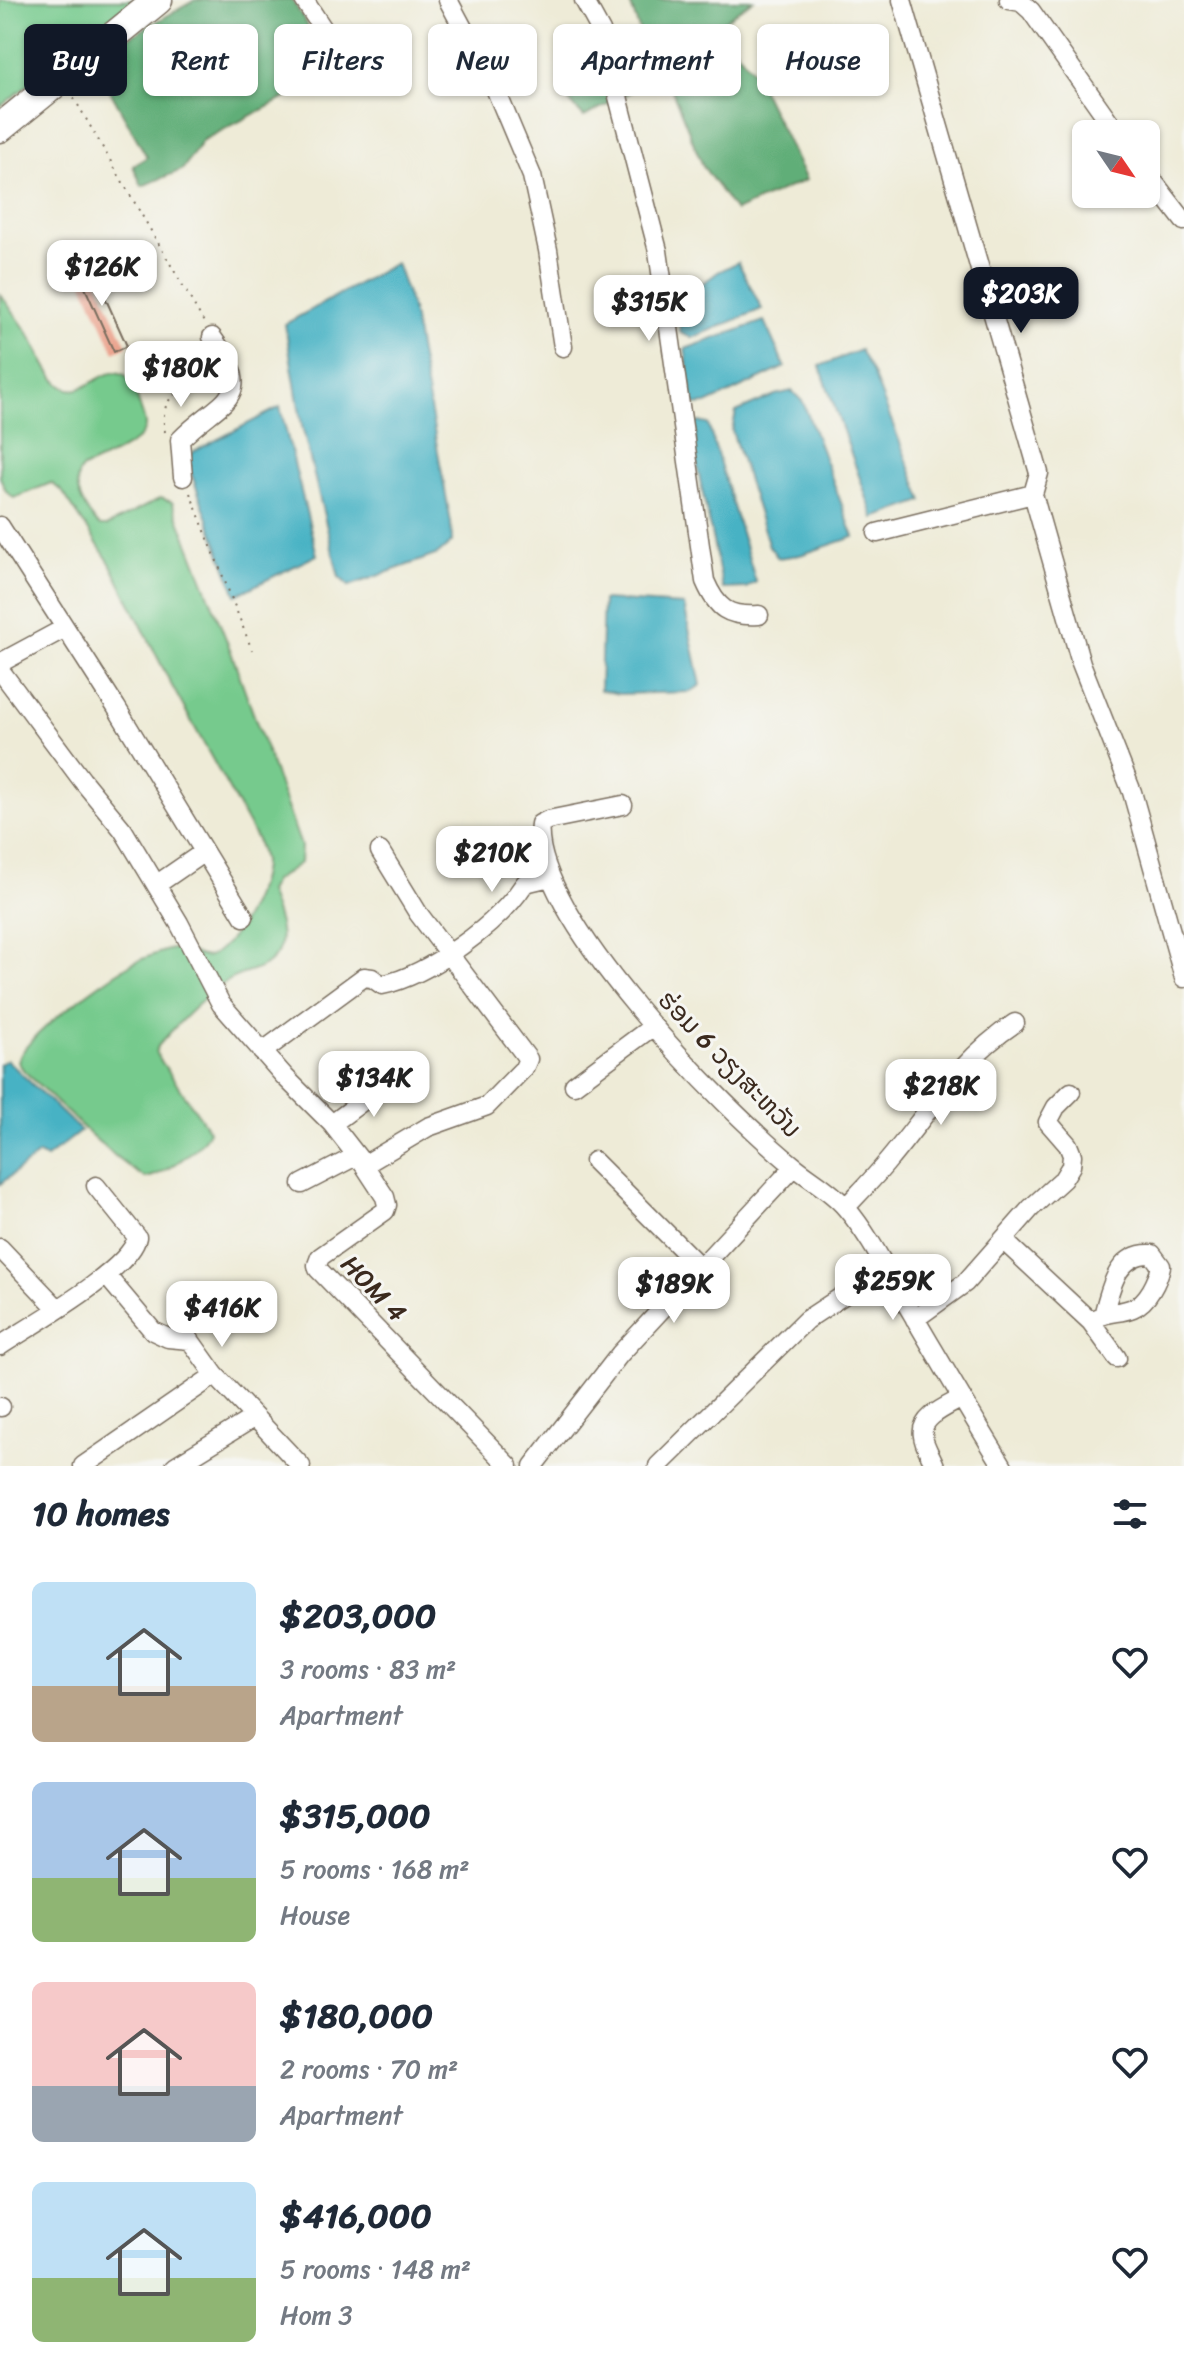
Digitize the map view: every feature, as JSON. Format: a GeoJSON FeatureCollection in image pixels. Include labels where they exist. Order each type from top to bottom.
{"type":"FeatureCollection","features":[{"type":"Feature","properties":{"kind":"highway"},"geometry":{"type":"LineString","coordinates":[[127,24],[158,0]]}},
{"type":"Feature","properties":{"kind":"highway"},"geometry":{"type":"LineString","coordinates":[[0,128],[38,96]]}},
{"type":"Feature","properties":{"kind":"street"},"geometry":{"type":"LineString","coordinates":[[304,0],[320,24]]}},
{"type":"Feature","properties":{"kind":"street"},"geometry":{"type":"LineString","coordinates":[[448,0],[495,88],[532,176],[548,250],[563,347]]}},
{"type":"Feature","properties":{"kind":"street"},"geometry":{"type":"LineString","coordinates":[[584,0],[601,31],[658,251],[705,581],[713,600],[724,610],[745,616],[759,615]]}},
{"type":"Feature","properties":{"kind":"street"},"geometry":{"type":"LineString","coordinates":[[902,0],[1039,473],[1033,494],[1081,663],[1132,792],[1184,978]]}},
{"type":"Feature","properties":{"kind":"street"},"geometry":{"type":"LineString","coordinates":[[1009,0],[1021,2],[1031,11],[1108,120]]}},
{"type":"Feature","properties":{"kind":"street"},"geometry":{"type":"LineString","coordinates":[[1160,190],[1184,221]]}},
{"type":"Feature","properties":{"kind":"street"},"geometry":{"type":"LineString","coordinates":[[183,477],[180,440],[223,405],[232,391],[234,377],[230,361],[212,337]]}},
{"type":"Feature","properties":{"kind":"street"},"geometry":{"type":"LineString","coordinates":[[877,533],[1033,494]]}},
{"type":"Feature","properties":{"kind":"street"},"geometry":{"type":"LineString","coordinates":[[0,526],[244,917]]}},
{"type":"Feature","properties":{"kind":"street"},"geometry":{"type":"LineString","coordinates":[[0,663],[65,628]]}},
{"type":"Feature","properties":{"kind":"street","name":"HOM 4"},"geometry":{"type":"LineString","coordinates":[[0,670],[123,830],[221,1004],[262,1052],[332,1124],[385,1197],[385,1211],[320,1257],[318,1269],[509,1466]]}},
{"type":"Feature","properties":{"kind":"street","name":"ຮ່ອມ 6 ວຽງສະຫວັນ"},"geometry":{"type":"LineString","coordinates":[[623,805],[540,824],[550,877],[599,956],[652,1027],[683,1061],[794,1167],[846,1207],[1003,1466]]}},
{"type":"Feature","properties":{"kind":"street"},"geometry":{"type":"LineString","coordinates":[[302,1184],[428,1127],[487,1106],[524,1068],[528,1059],[418,913],[380,851]]}},
{"type":"Feature","properties":{"kind":"street"},"geometry":{"type":"LineString","coordinates":[[156,885],[204,852]]}},
{"type":"Feature","properties":{"kind":"street"},"geometry":{"type":"LineString","coordinates":[[262,1052],[364,977],[382,985],[400,982],[450,953],[494,921],[513,902],[525,883],[550,877]]}},
{"type":"Feature","properties":{"kind":"street"},"geometry":{"type":"LineString","coordinates":[[846,1207],[888,1161],[959,1070],[986,1042],[1015,1023]]}},
{"type":"Feature","properties":{"kind":"street"},"geometry":{"type":"LineString","coordinates":[[574,1085],[652,1027]]}},
{"type":"Feature","properties":{"kind":"street"},"geometry":{"type":"LineString","coordinates":[[332,1124],[391,1080]]}},
{"type":"Feature","properties":{"kind":"street"},"geometry":{"type":"LineString","coordinates":[[915,1319],[965,1283],[1031,1208],[1063,1179],[1071,1166],[1072,1155],[1068,1145],[1048,1122],[1056,1107],[1071,1092]]}},
{"type":"Feature","properties":{"kind":"street"},"geometry":{"type":"LineString","coordinates":[[594,1161],[700,1267]]}},
{"type":"Feature","properties":{"kind":"street"},"geometry":{"type":"LineString","coordinates":[[533,1466],[620,1354],[794,1167]]}},
{"type":"Feature","properties":{"kind":"street"},"geometry":{"type":"LineString","coordinates":[[4,1337],[57,1308],[106,1275],[132,1251],[137,1237],[96,1186]]}},
{"type":"Feature","properties":{"kind":"street"},"geometry":{"type":"LineString","coordinates":[[1004,1241],[1097,1317],[1117,1358]]}},
{"type":"Feature","properties":{"kind":"street"},"geometry":{"type":"LineString","coordinates":[[0,1248],[57,1308]]}},
{"type":"Feature","properties":{"kind":"street"},"geometry":{"type":"LineString","coordinates":[[658,1466],[806,1320],[885,1268]]}},
{"type":"Feature","properties":{"kind":"street"},"geometry":{"type":"LineString","coordinates":[[106,1275],[153,1331],[168,1338],[190,1340],[215,1375],[301,1466]]}},
{"type":"Feature","properties":{"kind":"street"},"geometry":{"type":"LineString","coordinates":[[83,1466],[215,1375]]}},
{"type":"Feature","properties":{"kind":"street"},"geometry":{"type":"LineString","coordinates":[[935,1466],[922,1436],[925,1423],[931,1416],[962,1398]]}},
{"type":"Feature","properties":{"kind":"street"},"geometry":{"type":"LineString","coordinates":[[175,1466],[253,1418]]}},
{"type":"Feature","properties":{"kind":"path"},"geometry":{"type":"LineString","coordinates":[[73,96],[219,352],[219,363],[211,375],[173,394],[165,406],[162,416],[166,433]]}},
{"type":"Feature","properties":{"kind":"path"},"geometry":{"type":"LineString","coordinates":[[183,477],[252,650]]}},
{"type":"Feature","properties":{"kind":"path"},"geometry":{"type":"LineString","coordinates":[[184,1285],[199,1307],[190,1340]]}},
{"type":"Feature","properties":{"kind":"green space"},"geometry":{"type":"Polygon","coordinates":[[[0,0],[136,0],[105,24],[24,24],[24,88],[0,107],[0,0]]]}},
{"type":"Feature","properties":{"kind":"green space"},"geometry":{"type":"Polygon","coordinates":[[[195,0],[292,0],[307,24],[274,24],[274,96],[289,96],[203,140],[182,170],[142,186],[133,166],[147,157],[113,96],[127,96],[127,38],[143,29],[143,96],[258,96],[258,24],[153,24],[195,0]]]}},
{"type":"Feature","properties":{"kind":"green space"},"geometry":{"type":"Polygon","coordinates":[[[629,0],[753,0],[720,24],[637,24],[629,0]]]}},
{"type":"Feature","properties":{"kind":"green space"},"geometry":{"type":"Polygon","coordinates":[[[741,56],[757,79],[757,96],[765,96],[806,180],[735,211],[703,166],[674,96],[741,96],[741,56]]]}},
{"type":"Feature","properties":{"kind":"green space"},"geometry":{"type":"Polygon","coordinates":[[[578,96],[623,96],[584,117],[569,101],[578,96]]]}},
{"type":"Feature","properties":{"kind":"green space"},"geometry":{"type":"Polygon","coordinates":[[[0,294],[32,339],[52,376],[61,385],[77,389],[115,373],[123,374],[131,382],[144,418],[144,431],[121,450],[83,468],[77,481],[81,498],[100,526],[107,526],[161,498],[172,502],[230,649],[301,846],[300,863],[274,881],[268,892],[279,923],[277,953],[260,968],[234,977],[217,989],[158,1046],[156,1052],[161,1061],[209,1130],[206,1137],[182,1160],[145,1178],[98,1141],[18,1062],[33,1039],[48,1025],[132,963],[175,949],[205,957],[218,950],[237,929],[253,901],[263,860],[257,840],[172,686],[110,563],[62,491],[51,483],[14,498],[6,491],[0,477],[0,294]]]}},
{"type":"Feature","properties":{"kind":"water"},"geometry":{"type":"Polygon","coordinates":[[[738,262],[762,309],[692,338],[681,333],[671,289],[698,287],[738,262]]]}},
{"type":"Feature","properties":{"kind":"water"},"geometry":{"type":"Polygon","coordinates":[[[396,263],[412,309],[452,542],[438,554],[349,586],[339,577],[302,426],[285,324],[396,263]]]}},
{"type":"Feature","properties":{"kind":"water"},"geometry":{"type":"Polygon","coordinates":[[[764,321],[785,367],[706,404],[693,405],[685,349],[764,321]]]}},
{"type":"Feature","properties":{"kind":"water"},"geometry":{"type":"Polygon","coordinates":[[[860,350],[873,374],[923,501],[874,518],[820,366],[860,350]]]}},
{"type":"Feature","properties":{"kind":"water"},"geometry":{"type":"Polygon","coordinates":[[[792,391],[803,402],[854,537],[800,555],[778,558],[769,546],[732,431],[736,412],[792,391]]]}},
{"type":"Feature","properties":{"kind":"water"},"geometry":{"type":"Polygon","coordinates":[[[280,407],[317,555],[236,595],[190,470],[189,458],[193,452],[280,407]]]}},
{"type":"Feature","properties":{"kind":"water"},"geometry":{"type":"Polygon","coordinates":[[[696,424],[708,424],[756,582],[746,588],[723,589],[696,461],[696,424]]]}},
{"type":"Feature","properties":{"kind":"water"},"geometry":{"type":"Polygon","coordinates":[[[603,600],[684,605],[701,685],[690,692],[619,694],[600,690],[603,600]]]}},
{"type":"Feature","properties":{"kind":"water"},"geometry":{"type":"Polygon","coordinates":[[[7,1060],[81,1131],[46,1158],[39,1154],[0,1184],[0,1064],[7,1060]]]}},
{"type":"Feature","properties":{"kind":"building"},"geometry":{"type":"Polygon","coordinates":[[[90,264],[127,346],[114,352],[77,270],[90,264]]]}}]}
